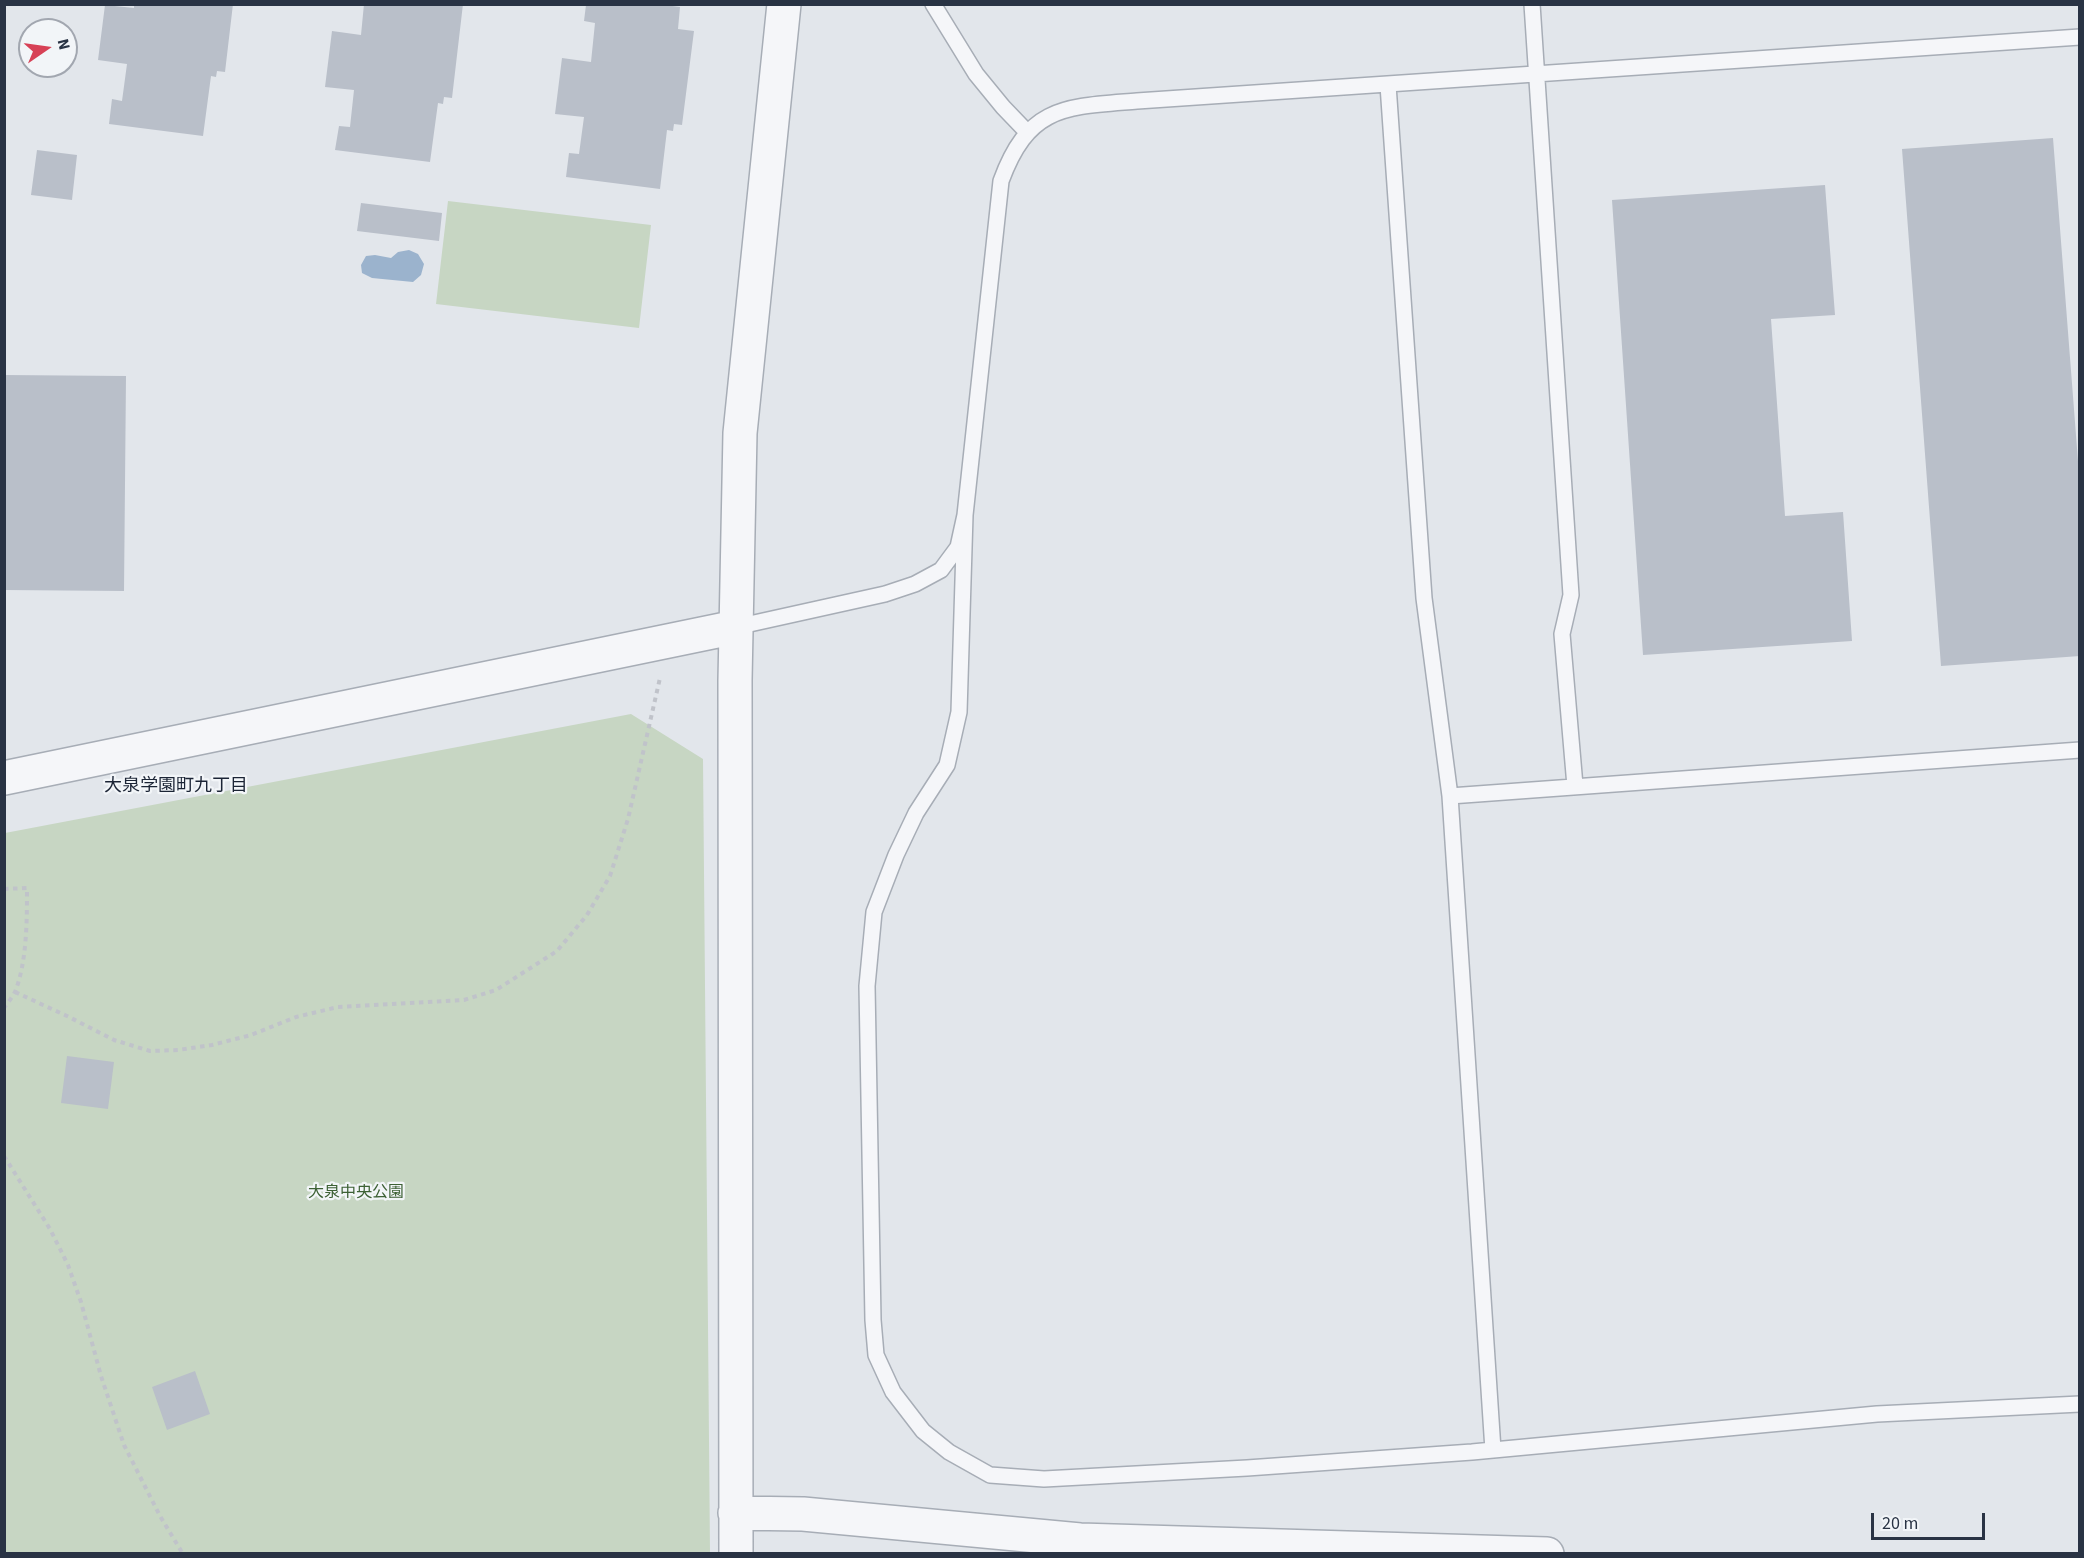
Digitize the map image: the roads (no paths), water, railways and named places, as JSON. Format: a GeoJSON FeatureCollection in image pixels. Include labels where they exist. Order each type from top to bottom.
{"type":"FeatureCollection","features":[{"type":"Feature","properties":{"kind":"street"},"geometry":{"type":"LineString","coordinates":[[736,1554],[736,627],[740,433],[784,4]]}},
{"type":"Feature","properties":{"kind":"street"},"geometry":{"type":"LineString","coordinates":[[4,778],[736,627]]}},
{"type":"Feature","properties":{"kind":"street"},"geometry":{"type":"LineString","coordinates":[[735,1513],[803,1514],[1080,1540],[1547,1554]]}},
{"type":"Feature","properties":{"kind":"lane"},"geometry":{"type":"LineString","coordinates":[[933,4],[976,74],[1027,132]]}},
{"type":"Feature","properties":{"kind":"lane"},"geometry":{"type":"LineString","coordinates":[[1532,4],[1571,595],[1563,634],[1575,786]]}},
{"type":"Feature","properties":{"kind":"lane"},"geometry":{"type":"LineString","coordinates":[[2079,37],[1081,106],[1060,111],[1042,120],[1027,132],[1008,160],[997,204],[965,515],[959,712],[947,765],[916,813],[896,855],[874,912],[867,986],[873,1320],[876,1355],[893,1392],[922,1431],[949,1452],[990,1475],[1044,1479],[1247,1468],[1493,1450],[1877,1414],[2079,1404]]}},
{"type":"Feature","properties":{"kind":"lane"},"geometry":{"type":"LineString","coordinates":[[1388,85],[1424,598],[1450,796],[1493,1450]]}},
{"type":"Feature","properties":{"kind":"lane"},"geometry":{"type":"LineString","coordinates":[[736,627],[885,594],[915,584],[941,570],[958,546],[965,515]]}},
{"type":"Feature","properties":{"kind":"lane"},"geometry":{"type":"LineString","coordinates":[[1450,796],[2079,750]]}},
{"type":"Feature","properties":{"kind":"water"},"geometry":{"type":"Polygon","coordinates":[[[409,250],[418,254],[424,264],[421,275],[413,282],[372,278],[362,273],[361,265],[366,256],[391,258],[398,252],[409,250]]]}},
{"type":"Feature","properties":{"kind":"district","name":"大泉学園町九丁目"},"geometry":{"type":"Point","coordinates":[176,787]}},
{"type":"Feature","properties":{"kind":"park label","name":"大泉中央公園"},"geometry":{"type":"Point","coordinates":[356,1193]}}]}
